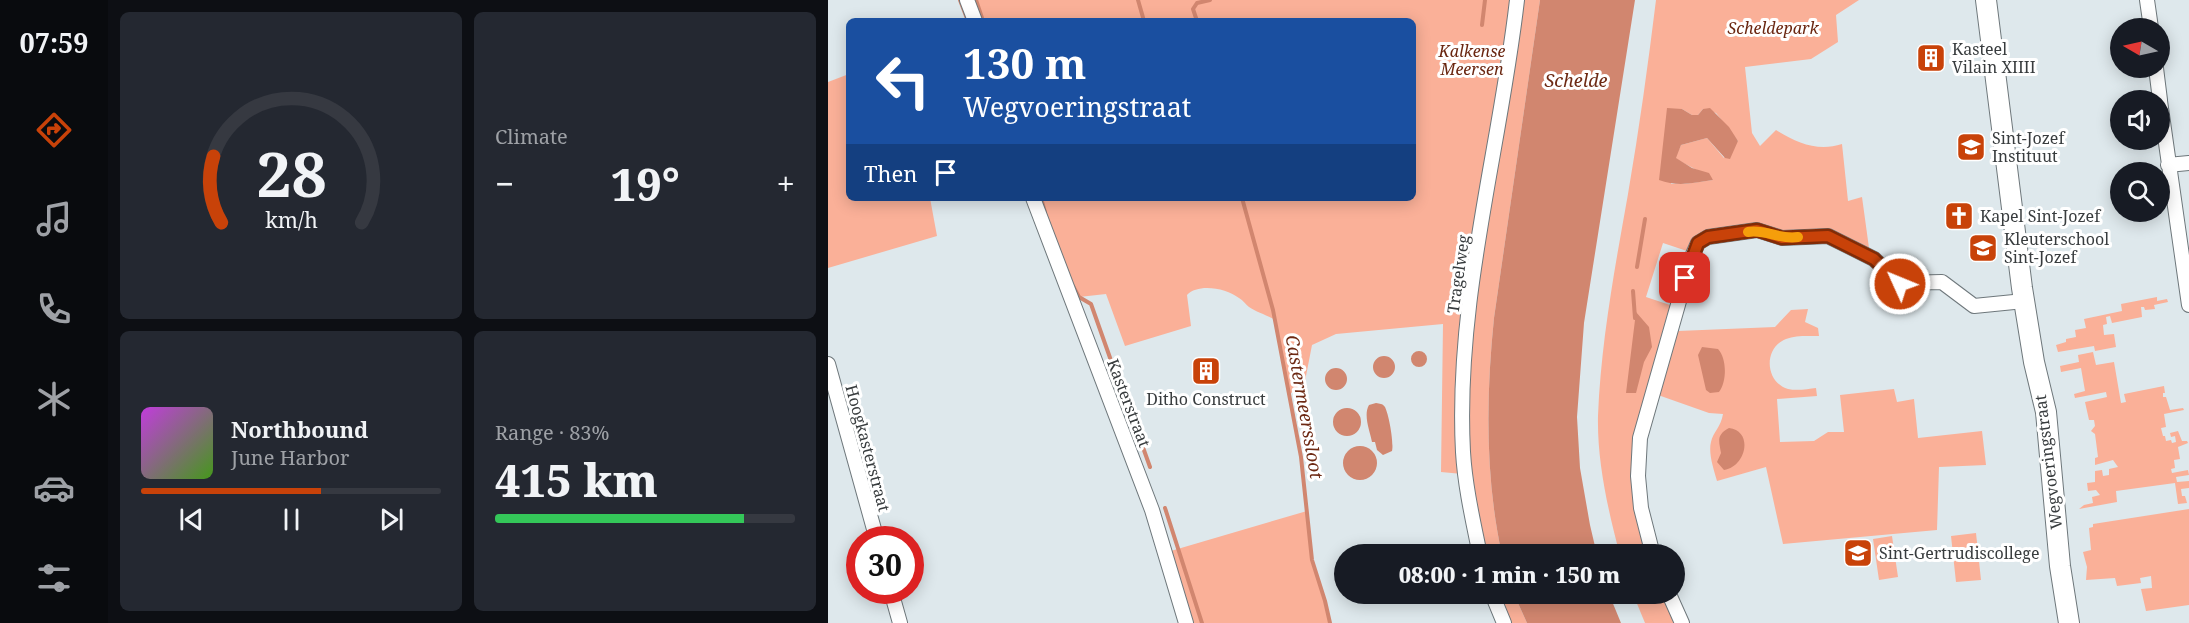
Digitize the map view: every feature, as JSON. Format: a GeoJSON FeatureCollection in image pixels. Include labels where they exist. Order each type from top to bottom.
{"type":"FeatureCollection","features":[{"type":"Feature","properties":{"kind":"street"},"geometry":{"type":"LineString","coordinates":[[968,0],[974,18]]}},
{"type":"Feature","properties":{"kind":"street","name":"Tragelweg"},"geometry":{"type":"LineString","coordinates":[[1478,544],[1463,452],[1467,323],[1518,0]]}},
{"type":"Feature","properties":{"kind":"street","name":"Wegvoeringstraat"},"geometry":{"type":"LineString","coordinates":[[1986,0],[2024,301],[2034,362],[2046,412],[2060,566],[2069,623]]}},
{"type":"Feature","properties":{"kind":"street"},"geometry":{"type":"LineString","coordinates":[[2147,0],[2150,18]]}},
{"type":"Feature","properties":{"kind":"street"},"geometry":{"type":"LineString","coordinates":[[2170,165],[2189,163]]}},
{"type":"Feature","properties":{"kind":"street"},"geometry":{"type":"LineString","coordinates":[[2170,178],[2189,304]]}},
{"type":"Feature","properties":{"kind":"street","name":"Kasterstraat"},"geometry":{"type":"LineString","coordinates":[[1034,201],[1152,510],[1186,623]]}},
{"type":"Feature","properties":{"kind":"street"},"geometry":{"type":"LineString","coordinates":[[1650,544],[1641,508],[1638,476],[1640,438],[1691,259],[1698,243],[1708,237],[1757,230],[1782,238],[1828,236],[1874,259],[1900,284],[1942,282],[1974,306],[2024,301]]}},
{"type":"Feature","properties":{"kind":"street","name":"Hoogkasterstraat"},"geometry":{"type":"LineString","coordinates":[[828,364],[873,526]]}},
{"type":"Feature","properties":{"kind":"street"},"geometry":{"type":"LineString","coordinates":[[895,604],[900,623]]}},
{"type":"Feature","properties":{"kind":"street"},"geometry":{"type":"LineString","coordinates":[[1496,604],[1504,623]]}},
{"type":"Feature","properties":{"kind":"street"},"geometry":{"type":"LineString","coordinates":[[1673,604],[1682,623]]}},
{"type":"Feature","properties":{"kind":"green space","name":"Kalkense Meersen"},"geometry":{"type":"Polygon","coordinates":[[[976,0],[1540,0],[1491,347],[1490,467],[1500,544],[1484,544],[1477,512],[1473,475],[1441,472],[1443,324],[1336,334],[1312,345],[1305,381],[1290,394],[1275,320],[1220,289],[1198,289],[1187,295],[1191,326],[1125,346],[1106,294],[1079,297],[1069,278],[1042,201],[1416,201],[1416,18],[982,18],[976,0]]]}},
{"type":"Feature","properties":{"kind":"green space","name":"Scheldepark"},"geometry":{"type":"Polygon","coordinates":[[[1656,0],[1859,0],[1836,15],[1838,42],[1811,59],[1745,67],[1752,133],[1760,146],[1776,130],[1792,139],[1816,147],[1842,144],[1848,201],[1862,197],[1869,248],[1788,234],[1713,230],[1697,236],[1687,251],[1663,243],[1646,297],[1670,305],[1633,437],[1634,496],[1643,544],[1617,544],[1601,468],[1598,416],[1609,304],[1636,146],[1656,0]],[[1682,109],[1671,184],[1713,180],[1675,158],[1681,145],[1707,138],[1724,158],[1738,141],[1716,113],[1703,109],[1698,115],[1692,115],[1682,109]]]}},
{"type":"Feature","properties":{"kind":"green space"},"geometry":{"type":"Polygon","coordinates":[[[846,75],[846,201],[931,201],[937,236],[828,268],[828,82],[846,75]]]}},
{"type":"Feature","properties":{"kind":"green space"},"geometry":{"type":"Polygon","coordinates":[[[2157,297],[2157,301],[2167,299],[2168,302],[2154,305],[2155,309],[2145,310],[2141,307],[2142,317],[2112,323],[2110,316],[2106,317],[2107,324],[2103,325],[2104,335],[2114,334],[2116,347],[2095,351],[2094,346],[2058,352],[2056,345],[2066,342],[2066,339],[2076,337],[2075,330],[2086,328],[2084,319],[2122,311],[2121,304],[2157,297]]]}},
{"type":"Feature","properties":{"kind":"green space"},"geometry":{"type":"Polygon","coordinates":[[[1808,309],[1805,322],[1818,328],[1819,336],[1798,336],[1786,339],[1779,343],[1770,357],[1771,372],[1780,385],[1791,390],[1816,388],[1817,396],[1777,399],[1780,442],[1814,441],[1828,432],[1844,432],[1840,395],[1894,389],[1897,402],[1914,399],[1918,438],[1982,431],[1986,465],[1939,467],[1937,530],[1783,544],[1766,467],[1717,481],[1710,446],[1723,414],[1709,413],[1658,395],[1678,331],[1775,327],[1791,310],[1808,309]]]}},
{"type":"Feature","properties":{"kind":"green space"},"geometry":{"type":"Polygon","coordinates":[[[2093,352],[2096,365],[2114,362],[2121,403],[2126,402],[2124,394],[2164,386],[2163,397],[2166,397],[2170,410],[2183,408],[2184,410],[2164,414],[2166,427],[2161,428],[2166,441],[2176,442],[2175,436],[2171,437],[2170,433],[2178,431],[2182,441],[2188,443],[2178,447],[2180,459],[2174,460],[2175,468],[2171,469],[2172,473],[2188,470],[2189,475],[2176,477],[2177,482],[2189,481],[2189,488],[2181,489],[2182,496],[2185,496],[2187,503],[2178,504],[2175,483],[2116,491],[2117,502],[2079,509],[2093,503],[2092,497],[2100,495],[2096,490],[2088,491],[2087,483],[2095,482],[2095,471],[2102,470],[2103,476],[2109,475],[2109,469],[2118,467],[2113,460],[2095,465],[2095,458],[2098,457],[2095,434],[2091,431],[2095,426],[2094,420],[2089,420],[2085,402],[2107,397],[2106,392],[2075,398],[2074,394],[2085,391],[2081,368],[2061,372],[2060,366],[2079,362],[2078,355],[2093,352]]]}},
{"type":"Feature","properties":{"kind":"green space"},"geometry":{"type":"Polygon","coordinates":[[[2189,509],[2189,605],[2146,611],[2141,589],[2152,588],[2151,576],[2140,578],[2141,583],[2117,586],[2115,578],[2086,580],[2087,567],[2083,552],[2091,550],[2089,528],[2093,527],[2093,524],[2189,509]]]}},
{"type":"Feature","properties":{"kind":"green space"},"geometry":{"type":"Polygon","coordinates":[[[1307,511],[1312,560],[1331,623],[1186,623],[1164,553],[1307,511]]]}},
{"type":"Feature","properties":{"kind":"green space"},"geometry":{"type":"Polygon","coordinates":[[[1976,533],[1981,580],[1956,582],[1951,536],[1976,533]]]}},
{"type":"Feature","properties":{"kind":"green space"},"geometry":{"type":"Polygon","coordinates":[[[1892,536],[1898,577],[1879,580],[1873,539],[1892,536]]]}},
{"type":"Feature","properties":{"kind":"green space"},"geometry":{"type":"Polygon","coordinates":[[[1502,604],[1518,604],[1527,623],[1511,623],[1502,604]]]}},
{"type":"Feature","properties":{"kind":"green space"},"geometry":{"type":"Polygon","coordinates":[[[1637,604],[1666,604],[1674,623],[1645,623],[1637,604]]]}},
{"type":"Feature","properties":{"kind":"water","name":"Schelde"},"geometry":{"type":"Polygon","coordinates":[[[1540,0],[1635,0],[1584,323],[1577,417],[1580,468],[1594,544],[1500,544],[1492,496],[1489,437],[1489,377],[1494,318],[1540,0]]]}},
{"type":"Feature","properties":{"kind":"water"},"geometry":{"type":"Polygon","coordinates":[[[1667,108],[1682,109],[1692,115],[1698,115],[1703,109],[1710,108],[1729,127],[1738,141],[1730,159],[1725,158],[1707,138],[1681,145],[1676,158],[1692,168],[1709,173],[1713,180],[1679,184],[1659,180],[1667,108]]]}},
{"type":"Feature","properties":{"kind":"water"},"geometry":{"type":"Polygon","coordinates":[[[1636,312],[1649,327],[1652,347],[1644,362],[1636,393],[1626,393],[1636,312]]]}},
{"type":"Feature","properties":{"kind":"water"},"geometry":{"type":"Polygon","coordinates":[[[1702,347],[1718,349],[1723,358],[1725,376],[1719,392],[1710,393],[1706,390],[1698,355],[1702,347]]]}},
{"type":"Feature","properties":{"kind":"water"},"geometry":{"type":"Polygon","coordinates":[[[1419,351],[1427,359],[1419,367],[1411,359],[1419,351]]]}},
{"type":"Feature","properties":{"kind":"water"},"geometry":{"type":"Polygon","coordinates":[[[1384,356],[1392,359],[1395,367],[1392,375],[1384,378],[1376,375],[1373,367],[1376,359],[1384,356]]]}},
{"type":"Feature","properties":{"kind":"water"},"geometry":{"type":"Polygon","coordinates":[[[1336,368],[1344,371],[1347,379],[1344,387],[1336,390],[1328,387],[1325,379],[1328,371],[1336,368]]]}},
{"type":"Feature","properties":{"kind":"water"},"geometry":{"type":"Polygon","coordinates":[[[1376,403],[1385,407],[1392,436],[1392,451],[1383,455],[1377,450],[1375,442],[1372,442],[1367,418],[1369,405],[1376,403]]]}},
{"type":"Feature","properties":{"kind":"water"},"geometry":{"type":"Polygon","coordinates":[[[1347,408],[1357,412],[1361,422],[1357,432],[1347,436],[1337,432],[1333,422],[1337,412],[1347,408]]]}},
{"type":"Feature","properties":{"kind":"water"},"geometry":{"type":"Polygon","coordinates":[[[1729,428],[1742,435],[1744,449],[1738,463],[1724,470],[1717,462],[1721,453],[1719,439],[1722,433],[1729,428]]]}},
{"type":"Feature","properties":{"kind":"water"},"geometry":{"type":"Polygon","coordinates":[[[1360,446],[1372,451],[1377,463],[1372,475],[1360,480],[1348,475],[1343,463],[1348,451],[1360,446]]]}},
{"type":"Feature","properties":{"kind":"water"},"geometry":{"type":"Polygon","coordinates":[[[1518,604],[1613,604],[1621,623],[1527,623],[1518,604]]]}},
{"type":"Feature","properties":{"kind":"waterway"},"geometry":{"type":"LineString","coordinates":[[960,0],[967,18]]}},
{"type":"Feature","properties":{"kind":"waterway"},"geometry":{"type":"LineString","coordinates":[[976,0],[982,18]]}},
{"type":"Feature","properties":{"kind":"waterway"},"geometry":{"type":"LineString","coordinates":[[1138,0],[1143,18]]}},
{"type":"Feature","properties":{"kind":"waterway","name":"Castermeerssloot"},"geometry":{"type":"LineString","coordinates":[[1196,18],[1193,9],[1197,3],[1210,0]]}},
{"type":"Feature","properties":{"kind":"waterway"},"geometry":{"type":"LineString","coordinates":[[1482,25],[1485,0]]}},
{"type":"Feature","properties":{"kind":"waterway"},"geometry":{"type":"LineString","coordinates":[[1042,201],[1045,212]]}},
{"type":"Feature","properties":{"kind":"waterway","name":"Castermeerssloot"},"geometry":{"type":"LineString","coordinates":[[1243,201],[1273,310],[1301,457],[1312,560],[1330,623]]}},
{"type":"Feature","properties":{"kind":"waterway"},"geometry":{"type":"LineString","coordinates":[[1637,267],[1645,219]]}},
{"type":"Feature","properties":{"kind":"waterway"},"geometry":{"type":"LineString","coordinates":[[1073,286],[1079,297],[1091,304],[1114,369]]}},
{"type":"Feature","properties":{"kind":"waterway"},"geometry":{"type":"LineString","coordinates":[[1633,291],[1635,318]]}},
{"type":"Feature","properties":{"kind":"waterway"},"geometry":{"type":"LineString","coordinates":[[1126,400],[1150,467]]}},
{"type":"Feature","properties":{"kind":"waterway"},"geometry":{"type":"LineString","coordinates":[[1165,508],[1202,623]]}},
{"type":"Feature","properties":{"kind":"slow traffic"},"geometry":{"type":"LineString","coordinates":[[1748,232],[1757,230],[1782,238],[1798,237]]}},
{"type":"Feature","properties":{"kind":"place","name":"Kasteel Vilain XIIII"},"geometry":{"type":"Point","coordinates":[1931,58]}},
{"type":"Feature","properties":{"kind":"place","name":"Sint-Jozef Instituut"},"geometry":{"type":"Point","coordinates":[1971,147]}},
{"type":"Feature","properties":{"kind":"place","name":"Kapel Sint-Jozef"},"geometry":{"type":"Point","coordinates":[1959,216]}},
{"type":"Feature","properties":{"kind":"place","name":"Kleuterschool Sint-Jozef"},"geometry":{"type":"Point","coordinates":[1983,248]}},
{"type":"Feature","properties":{"kind":"place","name":"Ditho Construct"},"geometry":{"type":"Point","coordinates":[1206,371]}},
{"type":"Feature","properties":{"kind":"place","name":"Sint-Gertrudiscollege"},"geometry":{"type":"Point","coordinates":[1858,553]}},
{"type":"Feature","properties":{"kind":"route"},"geometry":{"type":"LineString","coordinates":[[1685,278],[1698,243],[1708,237],[1757,230],[1782,238],[1820,235],[1836,239],[1874,259],[1900,284]]}}]}
